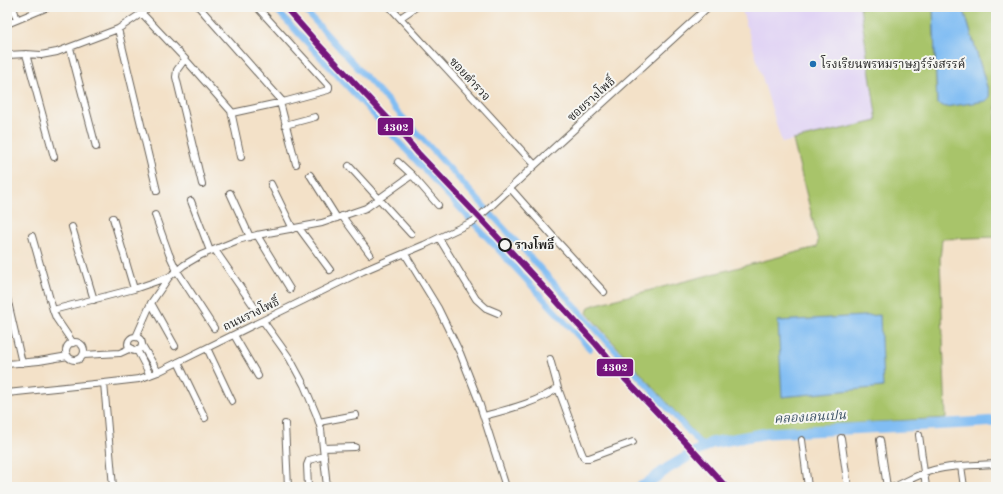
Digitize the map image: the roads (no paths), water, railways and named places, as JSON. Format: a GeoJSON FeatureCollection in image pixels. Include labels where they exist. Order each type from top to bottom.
{"type":"FeatureCollection","features":[{"type":"Feature","properties":{"kind":"street"},"geometry":{"type":"LineString","coordinates":[[13,7],[17,20]]}},
{"type":"Feature","properties":{"kind":"street"},"geometry":{"type":"LineString","coordinates":[[7,24],[48,7]]}},
{"type":"Feature","properties":{"kind":"street"},"geometry":{"type":"LineString","coordinates":[[136,7],[231,111],[241,157]]}},
{"type":"Feature","properties":{"kind":"street"},"geometry":{"type":"LineString","coordinates":[[7,55],[41,55],[70,48],[118,29],[142,13],[148,7]]}},
{"type":"Feature","properties":{"kind":"street"},"geometry":{"type":"LineString","coordinates":[[199,7],[281,102],[285,125],[296,164]]}},
{"type":"Feature","properties":{"kind":"street"},"geometry":{"type":"LineString","coordinates":[[232,113],[328,90],[329,88],[329,86],[257,7]]}},
{"type":"Feature","properties":{"kind":"street","name":"ซอยตำรวจ"},"geometry":{"type":"LineString","coordinates":[[390,7],[535,166]]}},
{"type":"Feature","properties":{"kind":"street"},"geometry":{"type":"LineString","coordinates":[[400,18],[416,7]]}},
{"type":"Feature","properties":{"kind":"street","name":"ซอยรางโพธิ์"},"geometry":{"type":"LineString","coordinates":[[488,210],[708,7]]}},
{"type":"Feature","properties":{"kind":"street"},"geometry":{"type":"LineString","coordinates":[[118,29],[157,191]]}},
{"type":"Feature","properties":{"kind":"street"},"geometry":{"type":"LineString","coordinates":[[70,48],[96,147]]}},
{"type":"Feature","properties":{"kind":"street"},"geometry":{"type":"LineString","coordinates":[[26,54],[54,157]]}},
{"type":"Feature","properties":{"kind":"street"},"geometry":{"type":"LineString","coordinates":[[185,59],[177,70],[176,77],[202,184]]}},
{"type":"Feature","properties":{"kind":"street"},"geometry":{"type":"LineString","coordinates":[[285,125],[315,117]]}},
{"type":"Feature","properties":{"kind":"street"},"geometry":{"type":"LineString","coordinates":[[398,162],[412,175],[438,205]]}},
{"type":"Feature","properties":{"kind":"street"},"geometry":{"type":"LineString","coordinates":[[349,166],[411,234]]}},
{"type":"Feature","properties":{"kind":"street"},"geometry":{"type":"LineString","coordinates":[[310,175],[339,217],[370,254]]}},
{"type":"Feature","properties":{"kind":"street"},"geometry":{"type":"LineString","coordinates":[[53,310],[134,289],[169,277],[195,258],[238,240],[322,223],[366,208],[412,175]]}},
{"type":"Feature","properties":{"kind":"street"},"geometry":{"type":"LineString","coordinates":[[270,184],[296,228],[330,270]]}},
{"type":"Feature","properties":{"kind":"street"},"geometry":{"type":"LineString","coordinates":[[511,189],[604,292]]}},
{"type":"Feature","properties":{"kind":"street"},"geometry":{"type":"LineString","coordinates":[[230,193],[250,237]]}},
{"type":"Feature","properties":{"kind":"street"},"geometry":{"type":"LineString","coordinates":[[191,201],[212,250],[255,308]]}},
{"type":"Feature","properties":{"kind":"street","name":"ถนนรางโพธิ์"},"geometry":{"type":"LineString","coordinates":[[7,393],[104,384],[139,379],[158,372],[363,271],[405,254],[466,225],[474,221],[488,210]]}},
{"type":"Feature","properties":{"kind":"street"},"geometry":{"type":"LineString","coordinates":[[155,214],[168,254],[177,271],[214,328]]}},
{"type":"Feature","properties":{"kind":"street"},"geometry":{"type":"LineString","coordinates":[[113,218],[134,289]]}},
{"type":"Feature","properties":{"kind":"street"},"geometry":{"type":"LineString","coordinates":[[72,227],[94,300]]}},
{"type":"Feature","properties":{"kind":"street"},"geometry":{"type":"LineString","coordinates":[[257,235],[290,288]]}},
{"type":"Feature","properties":{"kind":"street"},"geometry":{"type":"LineString","coordinates":[[7,364],[68,356],[77,360],[83,355],[83,347],[79,343],[73,342],[56,318],[32,236]]}},
{"type":"Feature","properties":{"kind":"street"},"geometry":{"type":"LineString","coordinates":[[439,238],[476,299],[486,308],[498,313]]}},
{"type":"Feature","properties":{"kind":"street"},"geometry":{"type":"LineString","coordinates":[[405,254],[438,308],[460,353],[484,416],[506,487]]}},
{"type":"Feature","properties":{"kind":"street"},"geometry":{"type":"LineString","coordinates":[[158,372],[137,348],[129,344],[130,340],[136,337],[151,303],[169,277]]}},
{"type":"Feature","properties":{"kind":"street"},"geometry":{"type":"LineString","coordinates":[[7,298],[22,362]]}},
{"type":"Feature","properties":{"kind":"street"},"geometry":{"type":"LineString","coordinates":[[151,303],[175,346]]}},
{"type":"Feature","properties":{"kind":"street"},"geometry":{"type":"LineString","coordinates":[[263,320],[282,346],[300,378],[318,416],[321,429],[327,487]]}},
{"type":"Feature","properties":{"kind":"street"},"geometry":{"type":"LineString","coordinates":[[234,334],[258,376]]}},
{"type":"Feature","properties":{"kind":"street"},"geometry":{"type":"LineString","coordinates":[[83,355],[120,353],[137,348],[142,341],[136,337]]}},
{"type":"Feature","properties":{"kind":"street"},"geometry":{"type":"LineString","coordinates":[[68,356],[67,348],[73,342]]}},
{"type":"Feature","properties":{"kind":"street"},"geometry":{"type":"LineString","coordinates":[[137,348],[150,375]]}},
{"type":"Feature","properties":{"kind":"street"},"geometry":{"type":"LineString","coordinates":[[207,348],[232,401]]}},
{"type":"Feature","properties":{"kind":"street"},"geometry":{"type":"LineString","coordinates":[[550,359],[558,388],[584,458],[589,458],[633,442]]}},
{"type":"Feature","properties":{"kind":"street"},"geometry":{"type":"LineString","coordinates":[[178,362],[205,418]]}},
{"type":"Feature","properties":{"kind":"street"},"geometry":{"type":"LineString","coordinates":[[104,384],[113,487]]}},
{"type":"Feature","properties":{"kind":"street"},"geometry":{"type":"LineString","coordinates":[[484,416],[526,404],[558,388]]}},
{"type":"Feature","properties":{"kind":"street"},"geometry":{"type":"LineString","coordinates":[[319,422],[356,415]]}},
{"type":"Feature","properties":{"kind":"street"},"geometry":{"type":"LineString","coordinates":[[285,424],[288,487]]}},
{"type":"Feature","properties":{"kind":"street"},"geometry":{"type":"LineString","coordinates":[[919,435],[926,487]]}},
{"type":"Feature","properties":{"kind":"street"},"geometry":{"type":"LineString","coordinates":[[841,438],[848,487]]}},
{"type":"Feature","properties":{"kind":"street"},"geometry":{"type":"LineString","coordinates":[[802,440],[808,487]]}},
{"type":"Feature","properties":{"kind":"street"},"geometry":{"type":"LineString","coordinates":[[880,440],[887,487]]}},
{"type":"Feature","properties":{"kind":"street"},"geometry":{"type":"LineString","coordinates":[[323,448],[355,447]]}},
{"type":"Feature","properties":{"kind":"street"},"geometry":{"type":"LineString","coordinates":[[308,487],[307,465],[310,460],[324,456]]}},
{"type":"Feature","properties":{"kind":"street"},"geometry":{"type":"LineString","coordinates":[[894,487],[934,470],[961,466],[996,464]]}},
{"type":"Feature","properties":{"kind":"street"},"geometry":{"type":"LineString","coordinates":[[961,466],[964,487]]}},
{"type":"Feature","properties":{"kind":"water"},"geometry":{"type":"Polygon","coordinates":[[[933,7],[963,7],[990,97],[986,101],[945,107],[937,103],[933,7]]]}},
{"type":"Feature","properties":{"kind":"water"},"geometry":{"type":"Polygon","coordinates":[[[880,315],[883,387],[782,397],[778,321],[880,315]]]}},
{"type":"Feature","properties":{"kind":"waterway"},"geometry":{"type":"LineString","coordinates":[[274,7],[590,349]]}},
{"type":"Feature","properties":{"kind":"waterway"},"geometry":{"type":"LineString","coordinates":[[302,7],[703,447]]}},
{"type":"Feature","properties":{"kind":"waterway","name":"คลองเลนเปน"},"geometry":{"type":"LineString","coordinates":[[640,487],[668,468],[711,443],[768,433],[996,421]]}},
{"type":"Feature","properties":{"kind":"place","name":"โรงเรียนพรหมราษฎร์รังสรรค์"},"geometry":{"type":"Point","coordinates":[813,64]}},
{"type":"Feature","properties":{"kind":"place","name":"รางโพธิ์"},"geometry":{"type":"Point","coordinates":[505,245]}}]}
